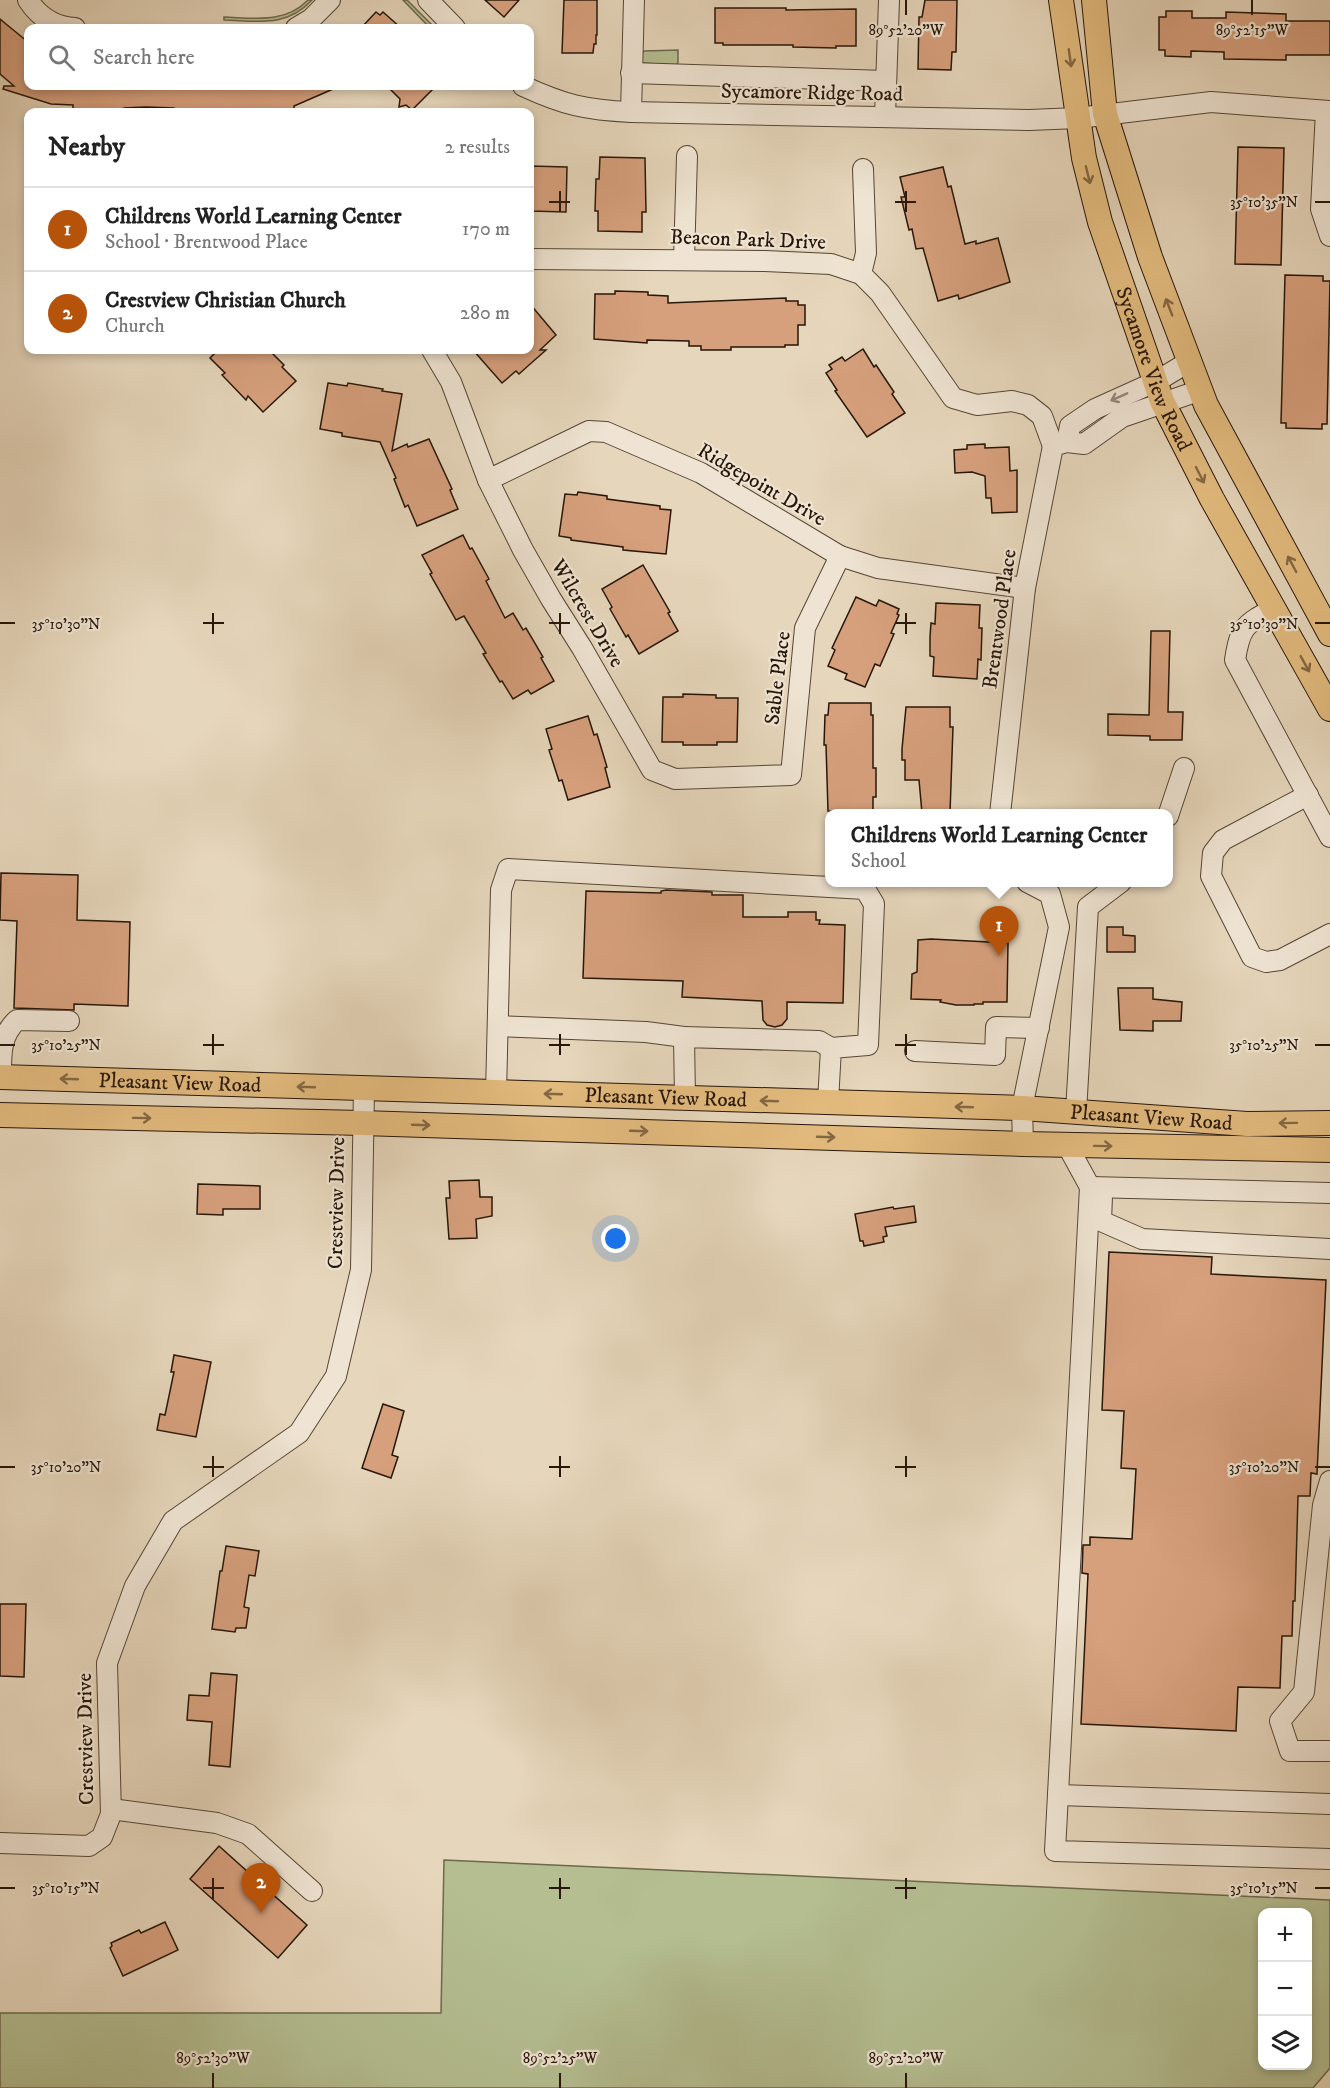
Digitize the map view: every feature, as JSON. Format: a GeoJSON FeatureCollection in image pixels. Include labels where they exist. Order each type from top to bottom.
{"type":"FeatureCollection","features":[{"type":"Feature","properties":{"kind":"main road","name":"Sycamore View Road"},"geometry":{"type":"LineString","coordinates":[[1061,0],[1084,158],[1100,222],[1160,391],[1212,499],[1330,709]]}},
{"type":"Feature","properties":{"kind":"main road","name":"Sycamore View Road"},"geometry":{"type":"LineString","coordinates":[[1094,0],[1105,114],[1150,256],[1206,405],[1330,634]]}},
{"type":"Feature","properties":{"kind":"main road"},"geometry":{"type":"LineString","coordinates":[[1274,609],[1307,590]]}},
{"type":"Feature","properties":{"kind":"main road","name":"Pleasant View Road"},"geometry":{"type":"LineString","coordinates":[[0,1077],[1022,1108],[1246,1124],[1330,1123]]}},
{"type":"Feature","properties":{"kind":"main road"},"geometry":{"type":"LineString","coordinates":[[684,1133],[685,1098]]}},
{"type":"Feature","properties":{"kind":"main road","name":"Pleasant View Road"},"geometry":{"type":"LineString","coordinates":[[0,1115],[362,1123],[1023,1144],[1330,1150]]}},
{"type":"Feature","properties":{"kind":"street"},"geometry":{"type":"LineString","coordinates":[[28,0],[35,10],[57,24]]}},
{"type":"Feature","properties":{"kind":"street"},"geometry":{"type":"LineString","coordinates":[[303,24],[330,0]]}},
{"type":"Feature","properties":{"kind":"street"},"geometry":{"type":"LineString","coordinates":[[428,0],[451,24]]}},
{"type":"Feature","properties":{"kind":"street"},"geometry":{"type":"LineString","coordinates":[[631,112],[634,0]]}},
{"type":"Feature","properties":{"kind":"street"},"geometry":{"type":"LineString","coordinates":[[885,117],[889,0]]}},
{"type":"Feature","properties":{"kind":"street"},"geometry":{"type":"LineString","coordinates":[[631,73],[886,81]]}},
{"type":"Feature","properties":{"kind":"street","name":"Sycamore Ridge Road"},"geometry":{"type":"LineString","coordinates":[[532,90],[562,103],[581,108],[631,112],[1029,120],[1078,118],[1211,102],[1328,111]]}},
{"type":"Feature","properties":{"kind":"street"},"geometry":{"type":"LineString","coordinates":[[1328,111],[1321,209],[1330,236]]}},
{"type":"Feature","properties":{"kind":"street"},"geometry":{"type":"LineString","coordinates":[[684,260],[687,156]]}},
{"type":"Feature","properties":{"kind":"street"},"geometry":{"type":"LineString","coordinates":[[863,169],[866,254],[861,273],[880,293],[953,398],[977,405],[1012,401],[1028,405],[1042,416],[1060,444]]}},
{"type":"Feature","properties":{"kind":"street","name":"Beacon Park Drive"},"geometry":{"type":"LineString","coordinates":[[534,259],[765,261],[831,264],[861,273]]}},
{"type":"Feature","properties":{"kind":"street","name":"Wilcrest Drive"},"geometry":{"type":"LineString","coordinates":[[434,354],[451,382],[488,480],[545,589],[582,648],[652,770],[675,779],[791,775]]}},
{"type":"Feature","properties":{"kind":"street","name":"Brentwood Place"},"geometry":{"type":"LineString","coordinates":[[1160,391],[1190,361]]}},
{"type":"Feature","properties":{"kind":"street","name":"Brentwood Place"},"geometry":{"type":"LineString","coordinates":[[1000,809],[1025,588],[1060,444],[1070,426],[1095,409],[1160,391],[1201,390]]}},
{"type":"Feature","properties":{"kind":"street","name":"Ridgepoint Drive"},"geometry":{"type":"LineString","coordinates":[[488,480],[589,431],[606,432],[701,473],[840,556],[878,568],[1025,588]]}},
{"type":"Feature","properties":{"kind":"street","name":"Sable Place"},"geometry":{"type":"LineString","coordinates":[[791,775],[805,628],[840,556]]}},
{"type":"Feature","properties":{"kind":"street"},"geometry":{"type":"LineString","coordinates":[[1274,609],[1251,621],[1244,629],[1238,637],[1235,660],[1330,837]]}},
{"type":"Feature","properties":{"kind":"street"},"geometry":{"type":"LineString","coordinates":[[1170,809],[1185,768]]}},
{"type":"Feature","properties":{"kind":"street"},"geometry":{"type":"LineString","coordinates":[[1308,795],[1223,840],[1213,853],[1211,876],[1252,957],[1266,962],[1280,960],[1330,934]]}},
{"type":"Feature","properties":{"kind":"street"},"geometry":{"type":"LineString","coordinates":[[496,1093],[501,890],[508,869],[825,887]]}},
{"type":"Feature","properties":{"kind":"street"},"geometry":{"type":"LineString","coordinates":[[498,1026],[646,1032],[684,1037],[819,1041],[831,1048],[868,1045],[874,904],[865,889],[829,887]]}},
{"type":"Feature","properties":{"kind":"street"},"geometry":{"type":"LineString","coordinates":[[1023,1144],[1022,1108],[1059,927],[1050,894],[1037,887]]}},
{"type":"Feature","properties":{"kind":"street"},"geometry":{"type":"LineString","coordinates":[[1076,1112],[1088,907],[1114,887]]}},
{"type":"Feature","properties":{"kind":"street"},"geometry":{"type":"LineString","coordinates":[[0,1077],[2,1043],[17,1020],[69,1021]]}},
{"type":"Feature","properties":{"kind":"street"},"geometry":{"type":"LineString","coordinates":[[915,1051],[995,1055],[996,1027],[1039,1028]]}},
{"type":"Feature","properties":{"kind":"street"},"geometry":{"type":"LineString","coordinates":[[684,1037],[685,1098]]}},
{"type":"Feature","properties":{"kind":"street"},"geometry":{"type":"LineString","coordinates":[[828,1102],[831,1048]]}},
{"type":"Feature","properties":{"kind":"street","name":"Crestview Drive"},"geometry":{"type":"LineString","coordinates":[[0,1843],[89,1846],[102,1837],[111,1814],[107,1663],[135,1586],[173,1521],[298,1433],[336,1376],[361,1270],[364,1088]]}},
{"type":"Feature","properties":{"kind":"street"},"geometry":{"type":"LineString","coordinates":[[1067,1145],[1096,1187],[1101,1221],[1142,1239],[1330,1249]]}},
{"type":"Feature","properties":{"kind":"street"},"geometry":{"type":"LineString","coordinates":[[1096,1187],[1330,1193]]}},
{"type":"Feature","properties":{"kind":"street"},"geometry":{"type":"LineString","coordinates":[[1096,1187],[1055,1851],[1330,1859]]}},
{"type":"Feature","properties":{"kind":"street"},"geometry":{"type":"LineString","coordinates":[[1330,1481],[1323,1505],[1304,1692],[1280,1721],[1290,1751],[1330,1751]]}},
{"type":"Feature","properties":{"kind":"street"},"geometry":{"type":"LineString","coordinates":[[1058,1794],[1330,1804]]}},
{"type":"Feature","properties":{"kind":"street"},"geometry":{"type":"LineString","coordinates":[[111,1809],[217,1823],[248,1834],[312,1891]]}},
{"type":"Feature","properties":{"kind":"green space"},"geometry":{"type":"Polygon","coordinates":[[[308,0],[312,0],[302,9],[282,19],[271,21],[224,20],[224,17],[269,18],[279,16],[299,8],[308,0]]]}},
{"type":"Feature","properties":{"kind":"green space"},"geometry":{"type":"Polygon","coordinates":[[[403,0],[407,0],[431,24],[426,24],[403,0]]]}},
{"type":"Feature","properties":{"kind":"green space"},"geometry":{"type":"Polygon","coordinates":[[[678,50],[676,65],[642,63],[644,51],[678,50]]]}},
{"type":"Feature","properties":{"kind":"green space"},"geometry":{"type":"Polygon","coordinates":[[[444,1860],[1330,1900],[1330,2068],[1313,2088],[0,2088],[0,2013],[441,2013],[444,1860]]]}},
{"type":"Feature","properties":{"kind":"building"},"geometry":{"type":"Polygon","coordinates":[[[485,0],[519,0],[504,17],[485,0]]]}},
{"type":"Feature","properties":{"kind":"building"},"geometry":{"type":"Polygon","coordinates":[[[564,0],[597,0],[597,35],[593,53],[562,53],[564,0]]]}},
{"type":"Feature","properties":{"kind":"building"},"geometry":{"type":"Polygon","coordinates":[[[925,0],[957,0],[956,52],[952,52],[951,70],[918,69],[919,17],[922,17],[925,0]]]}},
{"type":"Feature","properties":{"kind":"building"},"geometry":{"type":"Polygon","coordinates":[[[715,8],[856,9],[856,46],[836,46],[836,48],[715,43],[715,8]]]}},
{"type":"Feature","properties":{"kind":"building"},"geometry":{"type":"Polygon","coordinates":[[[1166,11],[1192,11],[1192,18],[1226,18],[1226,12],[1286,14],[1286,21],[1330,21],[1330,55],[1286,55],[1286,60],[1224,59],[1224,52],[1191,51],[1191,57],[1165,56],[1165,50],[1159,50],[1159,17],[1166,17],[1166,11]]]}},
{"type":"Feature","properties":{"kind":"building"},"geometry":{"type":"Polygon","coordinates":[[[376,12],[380,15],[383,12],[396,24],[365,24],[376,12]]]}},
{"type":"Feature","properties":{"kind":"building"},"geometry":{"type":"Polygon","coordinates":[[[0,19],[24,39],[24,90],[331,90],[294,108],[73,108],[73,105],[51,104],[3,89],[4,86],[14,86],[0,74],[0,19]]]}},
{"type":"Feature","properties":{"kind":"building"},"geometry":{"type":"Polygon","coordinates":[[[391,90],[432,90],[414,108],[406,105],[399,107],[400,99],[391,90]]]}},
{"type":"Feature","properties":{"kind":"building"},"geometry":{"type":"Polygon","coordinates":[[[1238,147],[1284,148],[1281,265],[1235,264],[1238,147]]]}},
{"type":"Feature","properties":{"kind":"building"},"geometry":{"type":"Polygon","coordinates":[[[600,157],[645,158],[646,212],[642,212],[642,232],[598,231],[598,211],[595,211],[596,179],[599,179],[600,157]]]}},
{"type":"Feature","properties":{"kind":"building"},"geometry":{"type":"Polygon","coordinates":[[[534,166],[567,167],[566,212],[534,211],[534,166]]]}},
{"type":"Feature","properties":{"kind":"building"},"geometry":{"type":"Polygon","coordinates":[[[943,167],[948,187],[951,186],[965,244],[976,241],[976,244],[998,238],[1010,282],[959,299],[958,295],[938,301],[923,248],[916,249],[912,229],[909,230],[901,197],[905,197],[900,177],[943,167]]]}},
{"type":"Feature","properties":{"kind":"building"},"geometry":{"type":"Polygon","coordinates":[[[1285,275],[1323,276],[1323,281],[1330,281],[1327,424],[1322,424],[1322,429],[1286,428],[1286,423],[1281,423],[1285,275]]]}},
{"type":"Feature","properties":{"kind":"building"},"geometry":{"type":"Polygon","coordinates":[[[615,291],[648,292],[648,295],[668,296],[668,303],[786,298],[786,301],[798,301],[798,305],[805,305],[805,325],[798,325],[798,345],[785,345],[785,347],[731,347],[731,350],[701,350],[701,346],[689,346],[689,341],[647,340],[647,343],[594,339],[595,294],[615,294],[615,291]]]}},
{"type":"Feature","properties":{"kind":"building"},"geometry":{"type":"Polygon","coordinates":[[[534,309],[556,335],[540,350],[546,350],[519,374],[516,371],[502,383],[477,354],[534,354],[534,309]]]}},
{"type":"Feature","properties":{"kind":"building"},"geometry":{"type":"Polygon","coordinates":[[[863,349],[894,392],[892,394],[905,413],[867,437],[835,391],[837,390],[826,373],[832,369],[829,365],[842,357],[845,361],[863,349]]]}},
{"type":"Feature","properties":{"kind":"building"},"geometry":{"type":"Polygon","coordinates":[[[214,354],[273,354],[296,381],[263,412],[248,396],[246,400],[222,375],[225,373],[210,358],[214,354]]]}},
{"type":"Feature","properties":{"kind":"building"},"geometry":{"type":"Polygon","coordinates":[[[328,383],[347,386],[348,383],[402,394],[392,451],[407,444],[408,447],[429,439],[452,489],[450,490],[458,509],[417,526],[408,505],[405,507],[394,479],[396,478],[380,442],[342,436],[342,433],[320,429],[328,383]]]}},
{"type":"Feature","properties":{"kind":"building"},"geometry":{"type":"Polygon","coordinates":[[[985,444],[985,448],[1009,447],[1010,471],[1017,470],[1017,512],[992,513],[991,498],[986,498],[985,476],[972,472],[955,473],[954,450],[967,449],[967,445],[985,444]]]}},
{"type":"Feature","properties":{"kind":"building"},"geometry":{"type":"Polygon","coordinates":[[[578,492],[607,496],[607,499],[660,506],[660,509],[671,510],[666,554],[623,550],[623,547],[571,540],[571,538],[559,536],[565,494],[577,495],[578,492]]]}},
{"type":"Feature","properties":{"kind":"building"},"geometry":{"type":"Polygon","coordinates":[[[463,535],[489,579],[486,581],[505,618],[513,613],[523,630],[526,628],[554,681],[531,694],[528,690],[513,699],[483,654],[486,653],[464,616],[456,620],[430,574],[432,573],[422,555],[463,535]]]}},
{"type":"Feature","properties":{"kind":"building"},"geometry":{"type":"Polygon","coordinates":[[[643,565],[670,612],[668,613],[678,631],[639,654],[610,609],[612,607],[602,589],[643,565]]]}},
{"type":"Feature","properties":{"kind":"building"},"geometry":{"type":"Polygon","coordinates":[[[856,597],[876,606],[879,600],[899,609],[897,614],[899,615],[891,633],[894,634],[880,666],[875,664],[865,687],[845,679],[847,674],[828,666],[835,650],[832,648],[856,597]]]}},
{"type":"Feature","properties":{"kind":"building"},"geometry":{"type":"Polygon","coordinates":[[[936,603],[980,605],[981,660],[978,659],[977,679],[933,676],[934,657],[930,656],[930,637],[931,623],[935,624],[936,603]]]}},
{"type":"Feature","properties":{"kind":"building"},"geometry":{"type":"Polygon","coordinates":[[[1151,631],[1170,631],[1168,712],[1183,712],[1182,740],[1150,740],[1150,736],[1108,735],[1108,714],[1149,715],[1151,631]]]}},
{"type":"Feature","properties":{"kind":"building"},"geometry":{"type":"Polygon","coordinates":[[[683,694],[738,698],[737,742],[717,742],[717,745],[683,745],[683,742],[662,742],[663,697],[683,697],[683,694]]]}},
{"type":"Feature","properties":{"kind":"building"},"geometry":{"type":"Polygon","coordinates":[[[829,703],[871,703],[873,768],[876,768],[876,797],[873,797],[873,809],[828,809],[826,745],[824,745],[825,715],[828,715],[829,703]]]}},
{"type":"Feature","properties":{"kind":"building"},"geometry":{"type":"Polygon","coordinates":[[[906,707],[950,707],[950,727],[953,727],[950,809],[922,809],[919,780],[905,780],[905,760],[902,760],[906,707]]]}},
{"type":"Feature","properties":{"kind":"building"},"geometry":{"type":"Polygon","coordinates":[[[588,716],[594,735],[597,734],[607,767],[605,768],[610,787],[568,800],[549,750],[552,749],[546,729],[588,716]]]}},
{"type":"Feature","properties":{"kind":"building"},"geometry":{"type":"Polygon","coordinates":[[[1,873],[78,875],[77,920],[130,922],[128,1006],[74,1004],[74,1010],[14,1008],[17,921],[0,920],[1,873]]]}},
{"type":"Feature","properties":{"kind":"building"},"geometry":{"type":"Polygon","coordinates":[[[666,890],[712,892],[712,895],[743,895],[743,917],[788,917],[788,912],[816,912],[816,920],[820,920],[819,924],[845,925],[843,1003],[787,1002],[787,1019],[782,1025],[775,1027],[767,1025],[763,1020],[762,1001],[682,997],[683,981],[583,978],[586,891],[661,893],[666,890]]]}},
{"type":"Feature","properties":{"kind":"building"},"geometry":{"type":"Polygon","coordinates":[[[1107,927],[1123,927],[1123,935],[1135,936],[1135,952],[1107,952],[1107,927]]]}},
{"type":"Feature","properties":{"kind":"building"},"geometry":{"type":"Polygon","coordinates":[[[918,940],[1008,943],[1007,1002],[956,1005],[940,1002],[941,1000],[911,999],[912,974],[917,972],[918,940]]]}},
{"type":"Feature","properties":{"kind":"building"},"geometry":{"type":"Polygon","coordinates":[[[1118,988],[1153,988],[1153,999],[1182,1002],[1181,1021],[1153,1021],[1153,1031],[1120,1030],[1118,988]]]}},
{"type":"Feature","properties":{"kind":"building"},"geometry":{"type":"Polygon","coordinates":[[[479,1180],[480,1197],[492,1197],[492,1216],[476,1219],[477,1238],[449,1239],[446,1198],[450,1198],[449,1181],[479,1180]]]}},
{"type":"Feature","properties":{"kind":"building"},"geometry":{"type":"Polygon","coordinates":[[[198,1184],[260,1186],[260,1209],[223,1209],[223,1215],[197,1214],[198,1184]]]}},
{"type":"Feature","properties":{"kind":"building"},"geometry":{"type":"Polygon","coordinates":[[[914,1206],[916,1222],[885,1227],[887,1236],[883,1237],[884,1242],[864,1246],[863,1241],[860,1241],[855,1214],[893,1207],[894,1209],[914,1206]]]}},
{"type":"Feature","properties":{"kind":"building"},"geometry":{"type":"Polygon","coordinates":[[[1109,1252],[1212,1257],[1211,1274],[1326,1280],[1317,1474],[1311,1473],[1310,1496],[1298,1496],[1292,1636],[1282,1636],[1280,1688],[1238,1687],[1236,1731],[1081,1724],[1088,1574],[1082,1573],[1083,1545],[1090,1545],[1090,1537],[1132,1539],[1136,1469],[1121,1468],[1124,1411],[1102,1410],[1109,1252]]]}},
{"type":"Feature","properties":{"kind":"building"},"geometry":{"type":"Polygon","coordinates":[[[174,1355],[211,1362],[196,1437],[157,1430],[160,1414],[165,1415],[174,1372],[171,1372],[174,1355]]]}},
{"type":"Feature","properties":{"kind":"building"},"geometry":{"type":"Polygon","coordinates":[[[383,1404],[404,1411],[392,1455],[398,1457],[391,1478],[362,1468],[383,1404]]]}},
{"type":"Feature","properties":{"kind":"building"},"geometry":{"type":"Polygon","coordinates":[[[226,1546],[259,1551],[255,1576],[249,1575],[244,1607],[249,1608],[246,1628],[236,1628],[235,1632],[212,1629],[226,1546]]]}},
{"type":"Feature","properties":{"kind":"building"},"geometry":{"type":"Polygon","coordinates":[[[0,1604],[26,1604],[24,1677],[0,1676],[0,1604]]]}},
{"type":"Feature","properties":{"kind":"building"},"geometry":{"type":"Polygon","coordinates":[[[211,1673],[237,1675],[230,1767],[209,1765],[212,1722],[187,1720],[189,1695],[209,1696],[211,1673]]]}},
{"type":"Feature","properties":{"kind":"building"},"geometry":{"type":"Polygon","coordinates":[[[219,1846],[307,1925],[278,1958],[190,1879],[219,1846]]]}},
{"type":"Feature","properties":{"kind":"building"},"geometry":{"type":"Polygon","coordinates":[[[165,1922],[178,1950],[123,1976],[110,1948],[111,1943],[139,1930],[141,1933],[165,1922]]]}},
{"type":"Feature","properties":{"kind":"place","name":"Childrens World Learning Center"},"geometry":{"type":"Point","coordinates":[999,956]}},
{"type":"Feature","properties":{"kind":"place","name":"Crestview Christian Church"},"geometry":{"type":"Point","coordinates":[261,1913]}}]}
